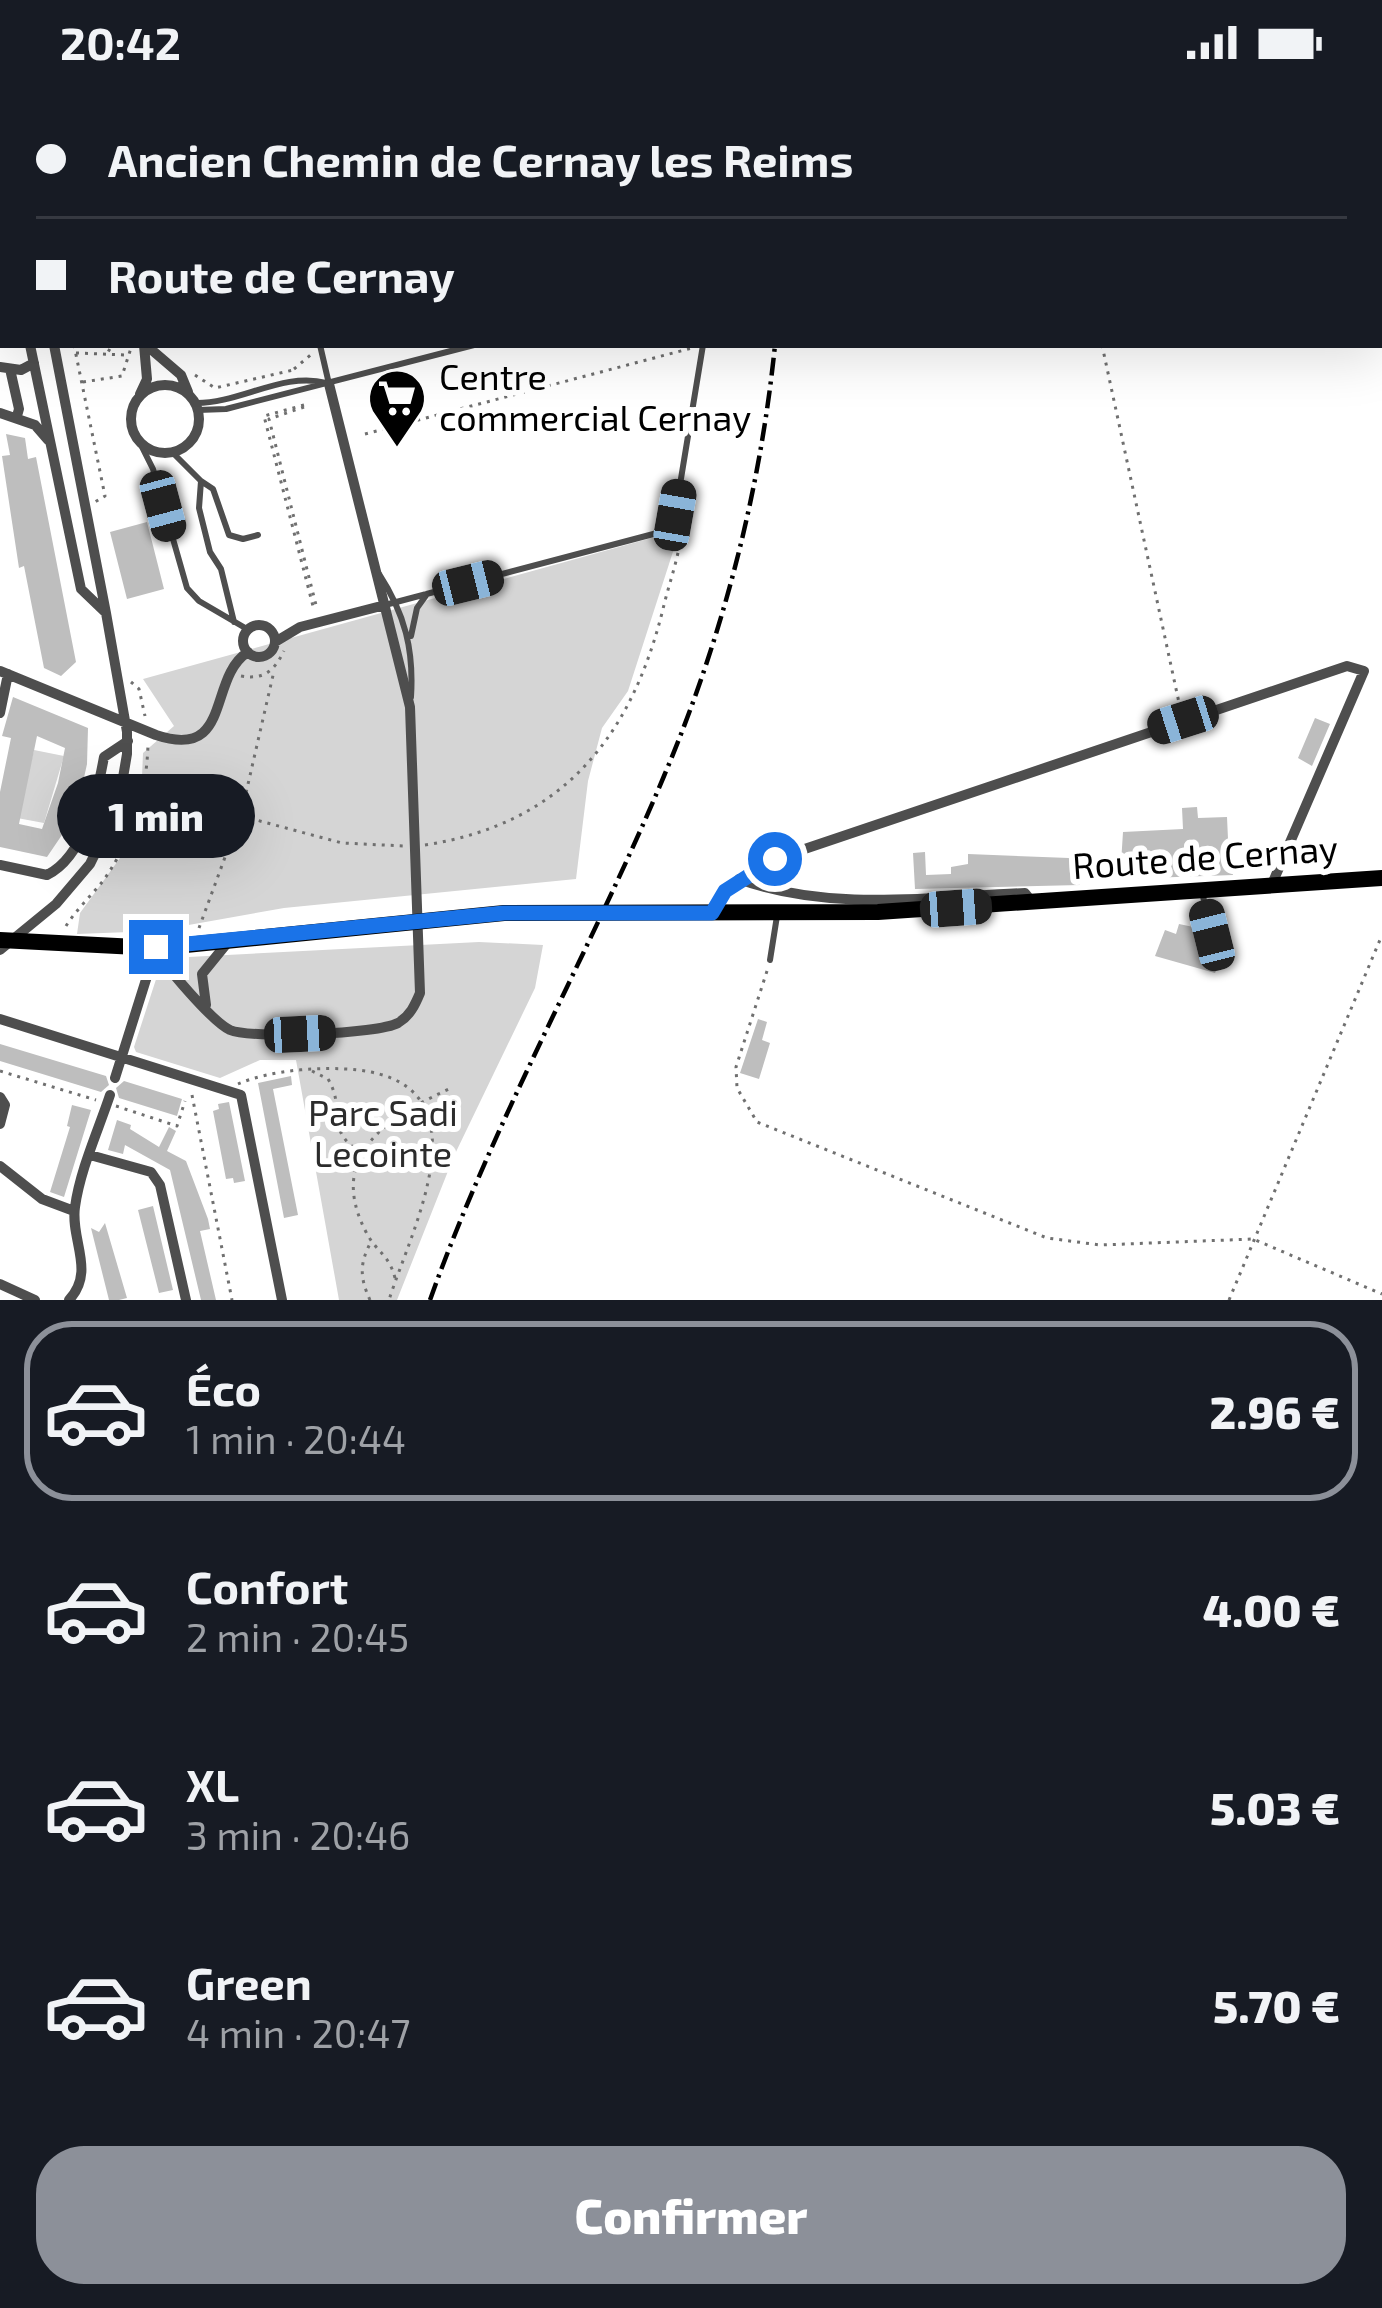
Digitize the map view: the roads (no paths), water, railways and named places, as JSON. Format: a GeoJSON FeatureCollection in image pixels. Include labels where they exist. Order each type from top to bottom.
{"type":"FeatureCollection","features":[{"type":"Feature","properties":{"kind":"main road","name":"Route de Cernay"},"geometry":{"type":"LineString","coordinates":[[3,944],[156,947],[418,920],[554,914],[878,912],[1382,878]]}},
{"type":"Feature","properties":{"kind":"street"},"geometry":{"type":"LineString","coordinates":[[31,348],[80,589],[106,614]]}},
{"type":"Feature","properties":{"kind":"street"},"geometry":{"type":"LineString","coordinates":[[3,944],[56,904],[98,851],[118,807],[128,741],[55,348]]}},
{"type":"Feature","properties":{"kind":"street"},"geometry":{"type":"LineString","coordinates":[[142,348],[147,379],[131,420],[139,441],[154,452],[173,452],[195,437],[194,403],[181,374],[145,348]]}},
{"type":"Feature","properties":{"kind":"street"},"geometry":{"type":"LineString","coordinates":[[17,416],[19,409],[5,368],[21,370],[34,363]]}},
{"type":"Feature","properties":{"kind":"street"},"geometry":{"type":"LineString","coordinates":[[156,947],[205,1013],[235,1033],[262,1036],[378,1029],[398,1023],[414,1009],[420,993],[410,707],[391,603],[378,572],[329,384]]}},
{"type":"Feature","properties":{"kind":"street"},"geometry":{"type":"LineString","coordinates":[[138,398],[163,385],[194,403]]}},
{"type":"Feature","properties":{"kind":"street"},"geometry":{"type":"LineString","coordinates":[[0,413],[34,425],[48,440]]}},
{"type":"Feature","properties":{"kind":"street"},"geometry":{"type":"LineString","coordinates":[[282,643],[266,626],[247,629],[243,644],[248,652],[262,657],[271,652],[282,643],[300,627],[391,603]]}},
{"type":"Feature","properties":{"kind":"street"},"geometry":{"type":"LineString","coordinates":[[0,713],[4,672],[167,739],[193,737],[216,718],[227,672],[248,652]]}},
{"type":"Feature","properties":{"kind":"street"},"geometry":{"type":"LineString","coordinates":[[712,913],[713,905],[739,879],[775,859],[1347,666],[1364,671],[1272,884]]}},
{"type":"Feature","properties":{"kind":"street"},"geometry":{"type":"LineString","coordinates":[[0,865],[46,874],[60,866],[93,806],[104,757],[128,741]]}},
{"type":"Feature","properties":{"kind":"street","name":"Route de Cernay"},"geometry":{"type":"LineString","coordinates":[[739,879],[795,895],[833,899],[1025,893],[1033,903]]}},
{"type":"Feature","properties":{"kind":"street"},"geometry":{"type":"LineString","coordinates":[[218,1023],[202,995],[202,974],[228,942]]}},
{"type":"Feature","properties":{"kind":"street"},"geometry":{"type":"LineString","coordinates":[[115,1078],[156,947]]}},
{"type":"Feature","properties":{"kind":"street"},"geometry":{"type":"LineString","coordinates":[[0,1019],[233,1090],[243,1099],[282,1300]]}},
{"type":"Feature","properties":{"kind":"street"},"geometry":{"type":"LineString","coordinates":[[69,1300],[79,1290],[83,1268],[74,1211],[110,1095]]}},
{"type":"Feature","properties":{"kind":"street"},"geometry":{"type":"LineString","coordinates":[[0,1097],[5,1105],[0,1124]]}},
{"type":"Feature","properties":{"kind":"street"},"geometry":{"type":"LineString","coordinates":[[90,1155],[151,1172],[160,1185],[186,1300]]}},
{"type":"Feature","properties":{"kind":"street"},"geometry":{"type":"LineString","coordinates":[[0,1166],[43,1199],[74,1211]]}},
{"type":"Feature","properties":{"kind":"street"},"geometry":{"type":"LineString","coordinates":[[0,1284],[35,1300]]}},
{"type":"Feature","properties":{"kind":"lane"},"geometry":{"type":"LineString","coordinates":[[321,348],[329,384]]}},
{"type":"Feature","properties":{"kind":"lane"},"geometry":{"type":"LineString","coordinates":[[194,403],[226,410],[463,348]]}},
{"type":"Feature","properties":{"kind":"lane"},"geometry":{"type":"LineString","coordinates":[[411,646],[391,603],[632,543],[670,524],[703,348]]}},
{"type":"Feature","properties":{"kind":"lane"},"geometry":{"type":"LineString","coordinates":[[194,403],[218,402],[300,380],[329,384]]}},
{"type":"Feature","properties":{"kind":"lane"},"geometry":{"type":"LineString","coordinates":[[139,441],[153,469],[187,588],[247,629]]}},
{"type":"Feature","properties":{"kind":"lane"},"geometry":{"type":"LineString","coordinates":[[173,452],[213,489],[229,535],[243,539],[258,535]]}},
{"type":"Feature","properties":{"kind":"lane"},"geometry":{"type":"LineString","coordinates":[[201,481],[199,508],[234,622]]}},
{"type":"Feature","properties":{"kind":"lane"},"geometry":{"type":"LineString","coordinates":[[410,707],[412,624],[428,593]]}},
{"type":"Feature","properties":{"kind":"lane"},"geometry":{"type":"LineString","coordinates":[[1201,890],[1212,935]]}},
{"type":"Feature","properties":{"kind":"lane"},"geometry":{"type":"LineString","coordinates":[[770,960],[777,913]]}},
{"type":"Feature","properties":{"kind":"railway"},"geometry":{"type":"LineString","coordinates":[[430,1300],[483,1167],[664,776],[704,672],[749,510],[775,348]]}},
{"type":"Feature","properties":{"kind":"place","name":"Centre commercial Cernay"},"geometry":{"type":"Point","coordinates":[397,449]}},
{"type":"Feature","properties":{"kind":"park label","name":"Parc Sadi Lecointe"},"geometry":{"type":"Point","coordinates":[383,1134]}}]}
